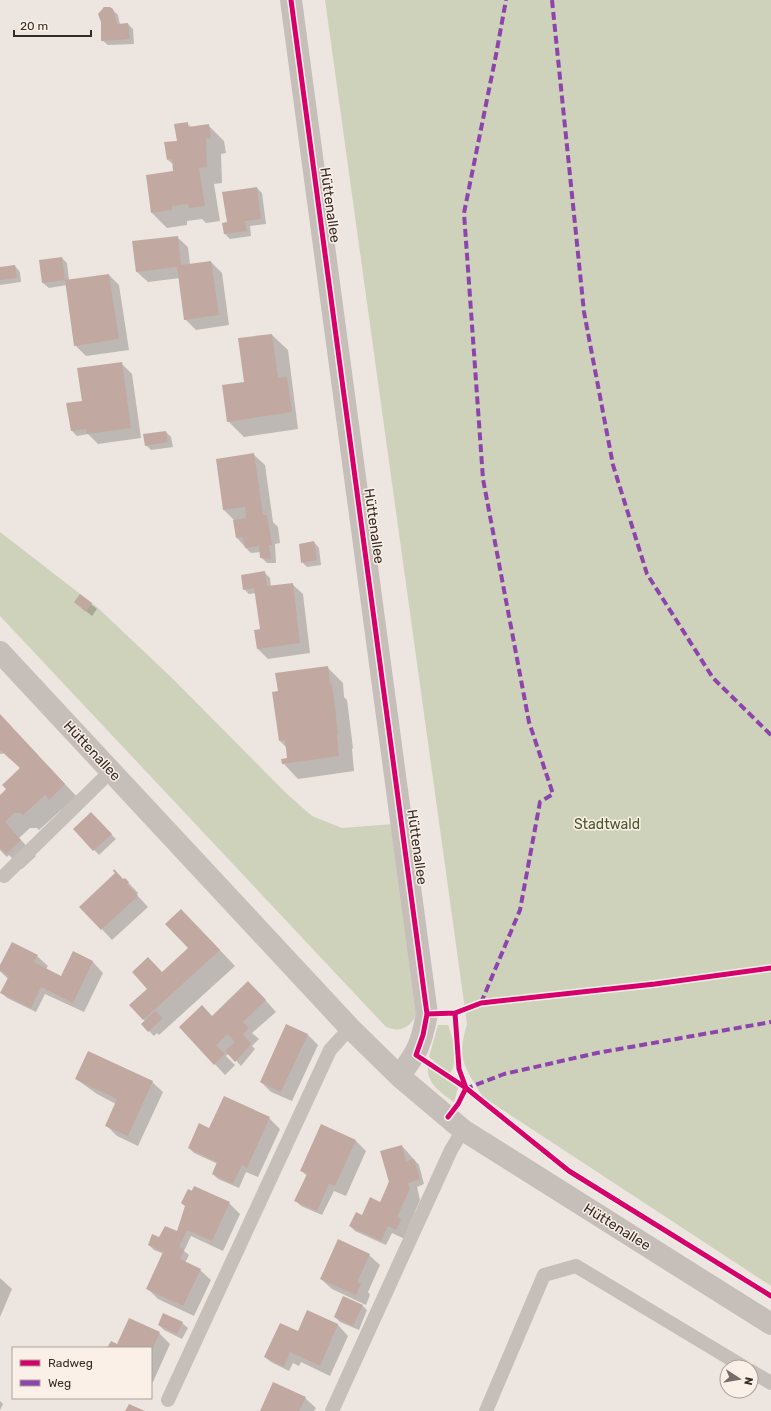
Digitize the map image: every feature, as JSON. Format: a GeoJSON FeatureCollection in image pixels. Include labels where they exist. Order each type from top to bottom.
{"type":"FeatureCollection","features":[{"type":"Feature","properties":{"kind":"street","name":"Hüttenallee"},"geometry":{"type":"LineString","coordinates":[[291,0],[427,1014],[423,1035],[416,1055],[399,1076]]}},
{"type":"Feature","properties":{"kind":"street","name":"Hüttenallee"},"geometry":{"type":"LineString","coordinates":[[0,652],[350,1028],[399,1076],[463,1130],[771,1324]]}},
{"type":"Feature","properties":{"kind":"lane"},"geometry":{"type":"LineString","coordinates":[[4,876],[111,772]]}},
{"type":"Feature","properties":{"kind":"lane"},"geometry":{"type":"LineString","coordinates":[[168,1400],[330,1050],[350,1028]]}},
{"type":"Feature","properties":{"kind":"lane"},"geometry":{"type":"LineString","coordinates":[[332,1411],[451,1150],[463,1130]]}},
{"type":"Feature","properties":{"kind":"lane"},"geometry":{"type":"LineString","coordinates":[[486,1411],[544,1275],[576,1266],[731,1359]]}},
{"type":"Feature","properties":{"kind":"lane"},"geometry":{"type":"LineString","coordinates":[[759,1376],[771,1383]]}},
{"type":"Feature","properties":{"kind":"green space","name":"Stadtwald"},"geometry":{"type":"Polygon","coordinates":[[[325,0],[771,0],[771,1286],[483,1097],[471,1078],[464,1063],[462,1046],[467,1024],[325,0]]]}},
{"type":"Feature","properties":{"kind":"green space"},"geometry":{"type":"Polygon","coordinates":[[[0,532],[97,607],[172,678],[287,794],[312,816],[342,828],[393,824],[419,1009],[414,1020],[407,1027],[402,1029],[392,1029],[386,1027],[0,616],[0,532]]]}},
{"type":"Feature","properties":{"kind":"green space"},"geometry":{"type":"Polygon","coordinates":[[[438,1025],[448,1025],[454,1044],[455,1056],[453,1068],[450,1074],[429,1057],[438,1025]]]}},
{"type":"Feature","properties":{"kind":"green space"},"geometry":{"type":"Polygon","coordinates":[[[428,1066],[458,1088],[454,1102],[435,1087],[429,1078],[428,1066]]]}},
{"type":"Feature","properties":{"kind":"building"},"geometry":{"type":"Polygon","coordinates":[[[104,7],[110,7],[113,9],[117,24],[128,23],[130,39],[101,41],[101,22],[98,14],[104,7]]]}},
{"type":"Feature","properties":{"kind":"building"},"geometry":{"type":"Polygon","coordinates":[[[188,122],[188,127],[209,124],[211,138],[206,139],[207,167],[199,168],[205,206],[189,208],[188,204],[172,206],[172,210],[151,213],[146,175],[173,171],[172,159],[167,160],[164,142],[177,141],[174,124],[188,122]]]}},
{"type":"Feature","properties":{"kind":"building"},"geometry":{"type":"Polygon","coordinates":[[[257,187],[261,219],[245,221],[247,231],[224,234],[222,223],[227,222],[222,192],[257,187]]]}},
{"type":"Feature","properties":{"kind":"building"},"geometry":{"type":"Polygon","coordinates":[[[178,236],[181,265],[211,261],[219,315],[184,320],[177,267],[136,272],[132,241],[178,236]]]}},
{"type":"Feature","properties":{"kind":"building"},"geometry":{"type":"Polygon","coordinates":[[[62,257],[65,280],[42,283],[39,260],[62,257]]]}},
{"type":"Feature","properties":{"kind":"building"},"geometry":{"type":"Polygon","coordinates":[[[15,265],[17,278],[0,280],[0,267],[15,265]]]}},
{"type":"Feature","properties":{"kind":"building"},"geometry":{"type":"Polygon","coordinates":[[[109,274],[119,339],[74,346],[65,280],[109,274]]]}},
{"type":"Feature","properties":{"kind":"building"},"geometry":{"type":"Polygon","coordinates":[[[272,334],[278,378],[287,377],[292,412],[227,422],[222,385],[244,382],[238,338],[272,334]]]}},
{"type":"Feature","properties":{"kind":"building"},"geometry":{"type":"Polygon","coordinates":[[[122,362],[131,428],[87,434],[86,429],[71,431],[66,403],[82,401],[77,368],[122,362]]]}},
{"type":"Feature","properties":{"kind":"building"},"geometry":{"type":"Polygon","coordinates":[[[166,431],[168,442],[145,446],[143,434],[166,431]]]}},
{"type":"Feature","properties":{"kind":"building"},"geometry":{"type":"Polygon","coordinates":[[[254,453],[263,515],[267,515],[272,545],[269,545],[271,559],[260,558],[259,546],[245,548],[243,537],[236,538],[233,520],[246,518],[245,507],[223,510],[216,459],[254,453]]]}},
{"type":"Feature","properties":{"kind":"building"},"geometry":{"type":"Polygon","coordinates":[[[314,541],[317,560],[301,563],[299,544],[314,541]]]}},
{"type":"Feature","properties":{"kind":"building"},"geometry":{"type":"Polygon","coordinates":[[[265,571],[267,586],[293,583],[300,643],[257,649],[254,630],[260,629],[254,588],[243,590],[241,575],[265,571]]]}},
{"type":"Feature","properties":{"kind":"building"},"geometry":{"type":"Polygon","coordinates":[[[80,594],[92,603],[86,612],[74,602],[80,594]]]}},
{"type":"Feature","properties":{"kind":"building"},"geometry":{"type":"Polygon","coordinates":[[[328,666],[330,684],[332,683],[339,756],[282,764],[281,759],[287,758],[285,740],[279,741],[272,692],[278,691],[275,673],[328,666]]]}},
{"type":"Feature","properties":{"kind":"building"},"geometry":{"type":"Polygon","coordinates":[[[0,714],[65,784],[49,800],[45,795],[23,815],[20,813],[14,813],[5,822],[21,840],[6,854],[0,848],[0,795],[6,789],[2,785],[20,768],[0,750],[0,714]]]}},
{"type":"Feature","properties":{"kind":"building"},"geometry":{"type":"Polygon","coordinates":[[[91,812],[112,834],[93,851],[73,829],[91,812]]]}},
{"type":"Feature","properties":{"kind":"building"},"geometry":{"type":"Polygon","coordinates":[[[114,869],[123,879],[125,878],[129,882],[127,884],[138,896],[101,930],[79,907],[115,873],[113,871],[114,869]]]}},
{"type":"Feature","properties":{"kind":"building"},"geometry":{"type":"Polygon","coordinates":[[[181,909],[220,950],[143,1020],[129,1005],[147,989],[132,972],[148,957],[162,972],[188,948],[165,924],[181,909]]]}},
{"type":"Feature","properties":{"kind":"building"},"geometry":{"type":"Polygon","coordinates":[[[12,942],[38,955],[34,962],[61,976],[73,951],[93,961],[73,1003],[41,987],[31,1008],[0,993],[9,976],[0,971],[0,965],[12,942]]]}},
{"type":"Feature","properties":{"kind":"building"},"geometry":{"type":"Polygon","coordinates":[[[248,981],[266,1000],[243,1022],[249,1028],[243,1034],[251,1044],[235,1062],[225,1051],[235,1042],[228,1034],[216,1045],[225,1054],[214,1065],[179,1027],[202,1005],[212,1016],[248,981]]]}},
{"type":"Feature","properties":{"kind":"building"},"geometry":{"type":"Polygon","coordinates":[[[155,1011],[163,1018],[148,1032],[141,1024],[155,1011]]]}},
{"type":"Feature","properties":{"kind":"building"},"geometry":{"type":"Polygon","coordinates":[[[286,1024],[308,1034],[281,1092],[260,1082],[286,1024]]]}},
{"type":"Feature","properties":{"kind":"building"},"geometry":{"type":"Polygon","coordinates":[[[88,1051],[153,1081],[128,1136],[105,1126],[117,1099],[75,1079],[88,1051]]]}},
{"type":"Feature","properties":{"kind":"building"},"geometry":{"type":"Polygon","coordinates":[[[224,1096],[270,1117],[247,1168],[242,1165],[233,1184],[212,1174],[217,1162],[188,1148],[199,1123],[209,1128],[224,1096]]]}},
{"type":"Feature","properties":{"kind":"building"},"geometry":{"type":"Polygon","coordinates":[[[321,1124],[356,1140],[335,1186],[329,1184],[317,1211],[294,1201],[307,1174],[300,1171],[321,1124]]]}},
{"type":"Feature","properties":{"kind":"building"},"geometry":{"type":"Polygon","coordinates":[[[402,1145],[406,1161],[414,1159],[420,1179],[408,1183],[410,1189],[397,1217],[401,1219],[396,1230],[388,1226],[381,1241],[349,1226],[356,1212],[362,1215],[370,1197],[380,1202],[389,1182],[380,1151],[402,1145]]]}},
{"type":"Feature","properties":{"kind":"building"},"geometry":{"type":"Polygon","coordinates":[[[194,1186],[230,1202],[212,1241],[187,1230],[179,1247],[184,1249],[180,1259],[201,1269],[183,1306],[146,1289],[163,1252],[148,1245],[152,1234],[159,1237],[165,1226],[177,1231],[185,1206],[181,1203],[188,1189],[192,1191],[194,1186]]]}},
{"type":"Feature","properties":{"kind":"building"},"geometry":{"type":"Polygon","coordinates":[[[338,1239],[370,1254],[357,1282],[361,1284],[356,1295],[320,1279],[338,1239]]]}},
{"type":"Feature","properties":{"kind":"building"},"geometry":{"type":"Polygon","coordinates":[[[343,1296],[363,1305],[353,1326],[334,1317],[343,1296]]]}},
{"type":"Feature","properties":{"kind":"building"},"geometry":{"type":"Polygon","coordinates":[[[307,1310],[338,1324],[320,1366],[290,1352],[284,1367],[264,1357],[280,1323],[298,1331],[307,1310]]]}},
{"type":"Feature","properties":{"kind":"building"},"geometry":{"type":"Polygon","coordinates":[[[163,1313],[183,1322],[177,1334],[158,1325],[163,1313]]]}},
{"type":"Feature","properties":{"kind":"building"},"geometry":{"type":"Polygon","coordinates":[[[129,1318],[160,1332],[152,1350],[152,1347],[108,1347],[111,1341],[117,1344],[129,1318]]]}},
{"type":"Feature","properties":{"kind":"building"},"geometry":{"type":"Polygon","coordinates":[[[273,1382],[306,1397],[299,1411],[260,1411],[273,1382]]]}},
{"type":"Feature","properties":{"kind":"building"},"geometry":{"type":"Polygon","coordinates":[[[129,1404],[145,1411],[125,1411],[129,1404]]]}},
{"type":"Feature","properties":{"kind":"marked path"},"geometry":{"type":"LineString","coordinates":[[481,1003],[520,910],[540,802],[553,794],[529,722],[483,479],[464,213],[506,0]]}},
{"type":"Feature","properties":{"kind":"marked path"},"geometry":{"type":"LineString","coordinates":[[552,0],[584,312],[613,465],[647,574],[713,678],[771,735]]}},
{"type":"Feature","properties":{"kind":"marked path"},"geometry":{"type":"LineString","coordinates":[[465,1089],[504,1074],[597,1053],[771,1022]]}},
{"type":"Feature","properties":{"kind":"cycle path"},"geometry":{"type":"LineString","coordinates":[[291,0],[427,1014],[423,1035],[416,1055],[466,1088],[569,1171],[771,1296]]}},
{"type":"Feature","properties":{"kind":"cycle path"},"geometry":{"type":"LineString","coordinates":[[427,1014],[455,1013],[481,1003],[655,984],[771,968]]}},
{"type":"Feature","properties":{"kind":"cycle path"},"geometry":{"type":"LineString","coordinates":[[448,1117],[458,1104],[466,1088],[459,1069],[455,1013]]}}]}
